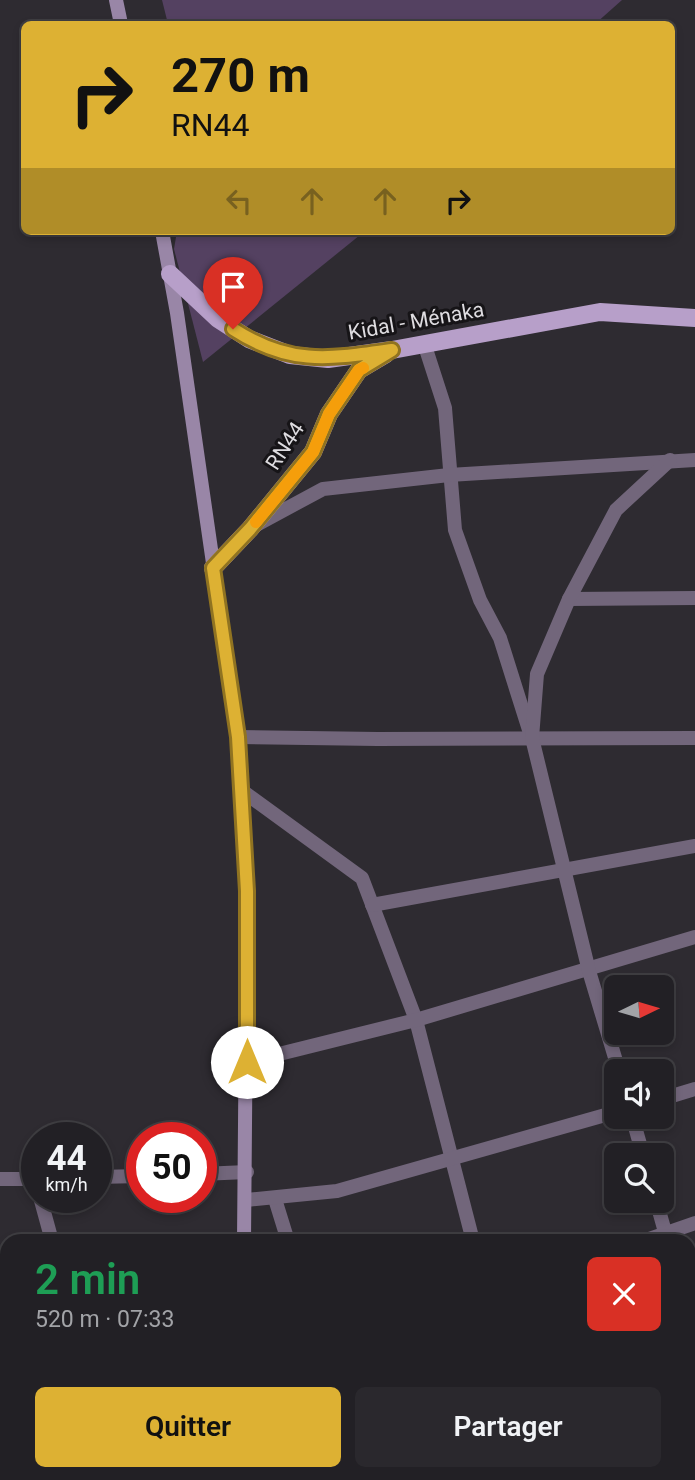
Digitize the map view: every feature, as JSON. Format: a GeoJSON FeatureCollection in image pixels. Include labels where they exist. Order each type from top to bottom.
{"type":"FeatureCollection","features":[{"type":"Feature","properties":{"kind":"main road"},"geometry":{"type":"LineString","coordinates":[[116,0],[120,21]]}},
{"type":"Feature","properties":{"kind":"main road"},"geometry":{"type":"LineString","coordinates":[[163,235],[238,737],[247,891],[247,1172],[244,1234]]}},
{"type":"Feature","properties":{"kind":"main road","name":"Kidal - Ménaka"},"geometry":{"type":"LineString","coordinates":[[170,274],[218,318],[249,339],[289,355],[328,359],[600,312],[695,318]]}},
{"type":"Feature","properties":{"kind":"main road","name":"RN44"},"geometry":{"type":"LineString","coordinates":[[213,568],[250,529],[313,452],[329,414],[359,370],[392,350]]}},
{"type":"Feature","properties":{"kind":"street"},"geometry":{"type":"LineString","coordinates":[[424,343],[445,408],[455,530],[480,600],[500,638],[532,738],[589,971],[615,1059]]}},
{"type":"Feature","properties":{"kind":"street"},"geometry":{"type":"LineString","coordinates":[[532,738],[537,674],[569,599],[616,510],[670,460]]}},
{"type":"Feature","properties":{"kind":"street"},"geometry":{"type":"LineString","coordinates":[[250,529],[323,489],[449,475],[695,460]]}},
{"type":"Feature","properties":{"kind":"street"},"geometry":{"type":"LineString","coordinates":[[569,599],[695,598]]}},
{"type":"Feature","properties":{"kind":"street"},"geometry":{"type":"LineString","coordinates":[[238,737],[695,738]]}},
{"type":"Feature","properties":{"kind":"street"},"geometry":{"type":"LineString","coordinates":[[241,790],[362,877],[416,1020],[471,1234]]}},
{"type":"Feature","properties":{"kind":"street"},"geometry":{"type":"LineString","coordinates":[[372,905],[695,846]]}},
{"type":"Feature","properties":{"kind":"street"},"geometry":{"type":"LineString","coordinates":[[247,1062],[416,1020],[589,971],[695,937]]}},
{"type":"Feature","properties":{"kind":"street"},"geometry":{"type":"LineString","coordinates":[[674,1095],[695,1089]]}},
{"type":"Feature","properties":{"kind":"street"},"geometry":{"type":"LineString","coordinates":[[246,1200],[337,1191],[604,1115]]}},
{"type":"Feature","properties":{"kind":"street"},"geometry":{"type":"LineString","coordinates":[[217,1173],[247,1172]]}},
{"type":"Feature","properties":{"kind":"street"},"geometry":{"type":"LineString","coordinates":[[0,1179],[21,1180]]}},
{"type":"Feature","properties":{"kind":"street"},"geometry":{"type":"LineString","coordinates":[[275,1199],[286,1234]]}},
{"type":"Feature","properties":{"kind":"street"},"geometry":{"type":"LineString","coordinates":[[44,1213],[50,1234]]}},
{"type":"Feature","properties":{"kind":"street"},"geometry":{"type":"LineString","coordinates":[[660,1213],[665,1234]]}},
{"type":"Feature","properties":{"kind":"street"},"geometry":{"type":"LineString","coordinates":[[672,1234],[695,1223]]}},
{"type":"Feature","properties":{"kind":"shaded area"},"geometry":{"type":"Polygon","coordinates":[[[162,0],[622,0],[598,21],[167,21],[162,0]]]}},
{"type":"Feature","properties":{"kind":"shaded area"},"geometry":{"type":"Polygon","coordinates":[[[176,235],[360,235],[203,362],[174,249],[176,235]]]}},
{"type":"Feature","properties":{"kind":"slow traffic"},"geometry":{"type":"LineString","coordinates":[[256,522],[313,452],[329,414],[363,368]]}},
{"type":"Feature","properties":{"kind":"route"},"geometry":{"type":"LineString","coordinates":[[233,329],[249,339],[289,355],[328,359],[392,350],[359,370],[329,414],[313,452],[250,529],[213,568],[238,737],[247,891],[247,1062]]}}]}
